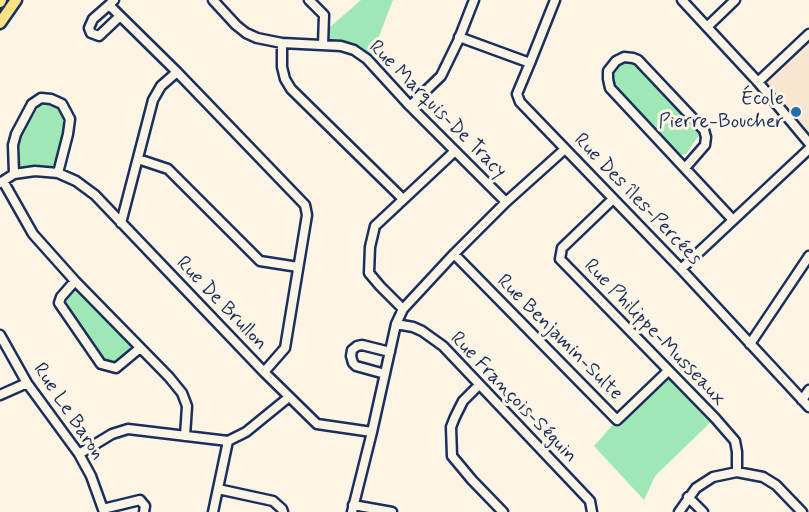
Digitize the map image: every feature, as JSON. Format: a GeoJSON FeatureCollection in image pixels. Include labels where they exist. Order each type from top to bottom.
{"type":"FeatureCollection","features":[{"type":"Feature","properties":{"kind":"main road"},"geometry":{"type":"LineString","coordinates":[[0,23],[16,0]]}},
{"type":"Feature","properties":{"kind":"street","name":"Rue Marquis-De Tracy"},"geometry":{"type":"LineString","coordinates":[[213,0],[236,25],[257,38],[282,43],[341,46],[354,50],[367,59],[410,106],[506,202]]}},
{"type":"Feature","properties":{"kind":"street"},"geometry":{"type":"LineString","coordinates":[[309,0],[324,15],[323,45]]}},
{"type":"Feature","properties":{"kind":"street"},"geometry":{"type":"LineString","coordinates":[[410,106],[441,76],[474,0]]}},
{"type":"Feature","properties":{"kind":"street","name":"Rue Des îles-Percées"},"geometry":{"type":"LineString","coordinates":[[555,0],[517,94],[520,102],[681,268],[809,407]]}},
{"type":"Feature","properties":{"kind":"street"},"geometry":{"type":"LineString","coordinates":[[682,0],[758,82],[809,143]]}},
{"type":"Feature","properties":{"kind":"street"},"geometry":{"type":"LineString","coordinates":[[707,27],[735,0]]}},
{"type":"Feature","properties":{"kind":"street"},"geometry":{"type":"LineString","coordinates":[[120,16],[99,36],[91,33],[89,28],[93,19],[112,3],[120,16],[304,205],[307,215],[285,348],[264,372]]}},
{"type":"Feature","properties":{"kind":"street"},"geometry":{"type":"LineString","coordinates":[[758,82],[809,34]]}},
{"type":"Feature","properties":{"kind":"street"},"geometry":{"type":"LineString","coordinates":[[459,37],[530,63]]}},
{"type":"Feature","properties":{"kind":"street"},"geometry":{"type":"LineString","coordinates":[[282,43],[282,67],[291,89],[404,199]]}},
{"type":"Feature","properties":{"kind":"street"},"geometry":{"type":"LineString","coordinates":[[685,168],[705,145],[704,130],[638,60],[624,57],[616,61],[608,71],[610,88],[733,220]]}},
{"type":"Feature","properties":{"kind":"street"},"geometry":{"type":"LineString","coordinates":[[121,223],[153,100],[161,86],[177,72]]}},
{"type":"Feature","properties":{"kind":"street"},"geometry":{"type":"LineString","coordinates":[[14,174],[13,145],[16,134],[32,104],[41,98],[62,104],[70,119],[58,173]]}},
{"type":"Feature","properties":{"kind":"street"},"geometry":{"type":"LineString","coordinates":[[392,512],[353,509],[396,324],[403,309],[506,202],[565,149]]}},
{"type":"Feature","properties":{"kind":"street"},"geometry":{"type":"LineString","coordinates":[[681,268],[809,149]]}},
{"type":"Feature","properties":{"kind":"street"},"geometry":{"type":"LineString","coordinates":[[403,309],[369,273],[370,247],[375,226],[455,151]]}},
{"type":"Feature","properties":{"kind":"street"},"geometry":{"type":"LineString","coordinates":[[138,159],[168,169],[260,261],[298,267]]}},
{"type":"Feature","properties":{"kind":"street","name":"Rue De Brullon"},"geometry":{"type":"LineString","coordinates":[[2,182],[14,174],[35,171],[58,173],[76,181],[95,195],[264,372],[317,424],[372,432]]}},
{"type":"Feature","properties":{"kind":"street"},"geometry":{"type":"LineString","coordinates":[[2,182],[33,234],[182,393],[187,406],[185,436]]}},
{"type":"Feature","properties":{"kind":"street","name":"Rue Philippe-Musseaux"},"geometry":{"type":"LineString","coordinates":[[613,199],[562,248],[560,259],[735,441],[737,472]]}},
{"type":"Feature","properties":{"kind":"street","name":"Rue Benjamin-Sulte"},"geometry":{"type":"LineString","coordinates":[[454,254],[617,420],[668,371]]}},
{"type":"Feature","properties":{"kind":"street"},"geometry":{"type":"LineString","coordinates":[[750,344],[809,256]]}},
{"type":"Feature","properties":{"kind":"street"},"geometry":{"type":"LineString","coordinates":[[75,281],[61,297],[59,303],[100,364],[116,368],[140,348]]}},
{"type":"Feature","properties":{"kind":"street","name":"Rue François-Séguin"},"geometry":{"type":"LineString","coordinates":[[396,324],[413,327],[429,335],[443,346],[590,501],[592,512]]}},
{"type":"Feature","properties":{"kind":"street","name":"Rue Le Baron"},"geometry":{"type":"LineString","coordinates":[[0,335],[27,383],[79,454],[91,476],[104,510],[140,500],[145,506],[144,512]]}},
{"type":"Feature","properties":{"kind":"street"},"geometry":{"type":"LineString","coordinates":[[385,374],[356,366],[351,356],[352,350],[362,345],[390,352]]}},
{"type":"Feature","properties":{"kind":"street"},"geometry":{"type":"LineString","coordinates":[[0,395],[27,383]]}},
{"type":"Feature","properties":{"kind":"street"},"geometry":{"type":"LineString","coordinates":[[479,385],[464,401],[455,417],[452,427],[452,456],[503,512]]}},
{"type":"Feature","properties":{"kind":"street"},"geometry":{"type":"LineString","coordinates":[[802,400],[809,390]]}},
{"type":"Feature","properties":{"kind":"street"},"geometry":{"type":"LineString","coordinates":[[79,454],[112,434],[128,429],[228,441],[246,432],[289,397]]}},
{"type":"Feature","properties":{"kind":"street"},"geometry":{"type":"LineString","coordinates":[[213,512],[228,441]]}},
{"type":"Feature","properties":{"kind":"street"},"geometry":{"type":"LineString","coordinates":[[679,512],[696,488],[713,477],[737,472],[763,477],[776,485],[802,512]]}},
{"type":"Feature","properties":{"kind":"street"},"geometry":{"type":"LineString","coordinates":[[218,489],[273,501],[283,512]]}},
{"type":"Feature","properties":{"kind":"street"},"geometry":{"type":"LineString","coordinates":[[688,497],[703,512]]}},
{"type":"Feature","properties":{"kind":"shaded area","name":"École Pierre-Boucher"},"geometry":{"type":"Polygon","coordinates":[[[809,34],[809,143],[758,82],[809,34]]]}},
{"type":"Feature","properties":{"kind":"green space"},"geometry":{"type":"Polygon","coordinates":[[[361,0],[393,0],[371,57],[349,42],[328,40],[330,27],[361,0]]]}},
{"type":"Feature","properties":{"kind":"green space"},"geometry":{"type":"Polygon","coordinates":[[[633,63],[698,130],[699,135],[686,154],[681,155],[675,151],[615,88],[612,74],[618,65],[633,63]]]}},
{"type":"Feature","properties":{"kind":"green space"},"geometry":{"type":"Polygon","coordinates":[[[45,103],[57,106],[64,118],[55,169],[21,169],[18,141],[39,106],[45,103]]]}},
{"type":"Feature","properties":{"kind":"green space"},"geometry":{"type":"Polygon","coordinates":[[[75,287],[133,347],[115,363],[102,359],[66,305],[67,297],[75,287]]]}},
{"type":"Feature","properties":{"kind":"green space"},"geometry":{"type":"Polygon","coordinates":[[[668,371],[715,418],[655,476],[644,500],[594,446],[617,420],[668,371]]]}},
{"type":"Feature","properties":{"kind":"place","name":"École Pierre-Boucher"},"geometry":{"type":"Point","coordinates":[796,112]}}]}
